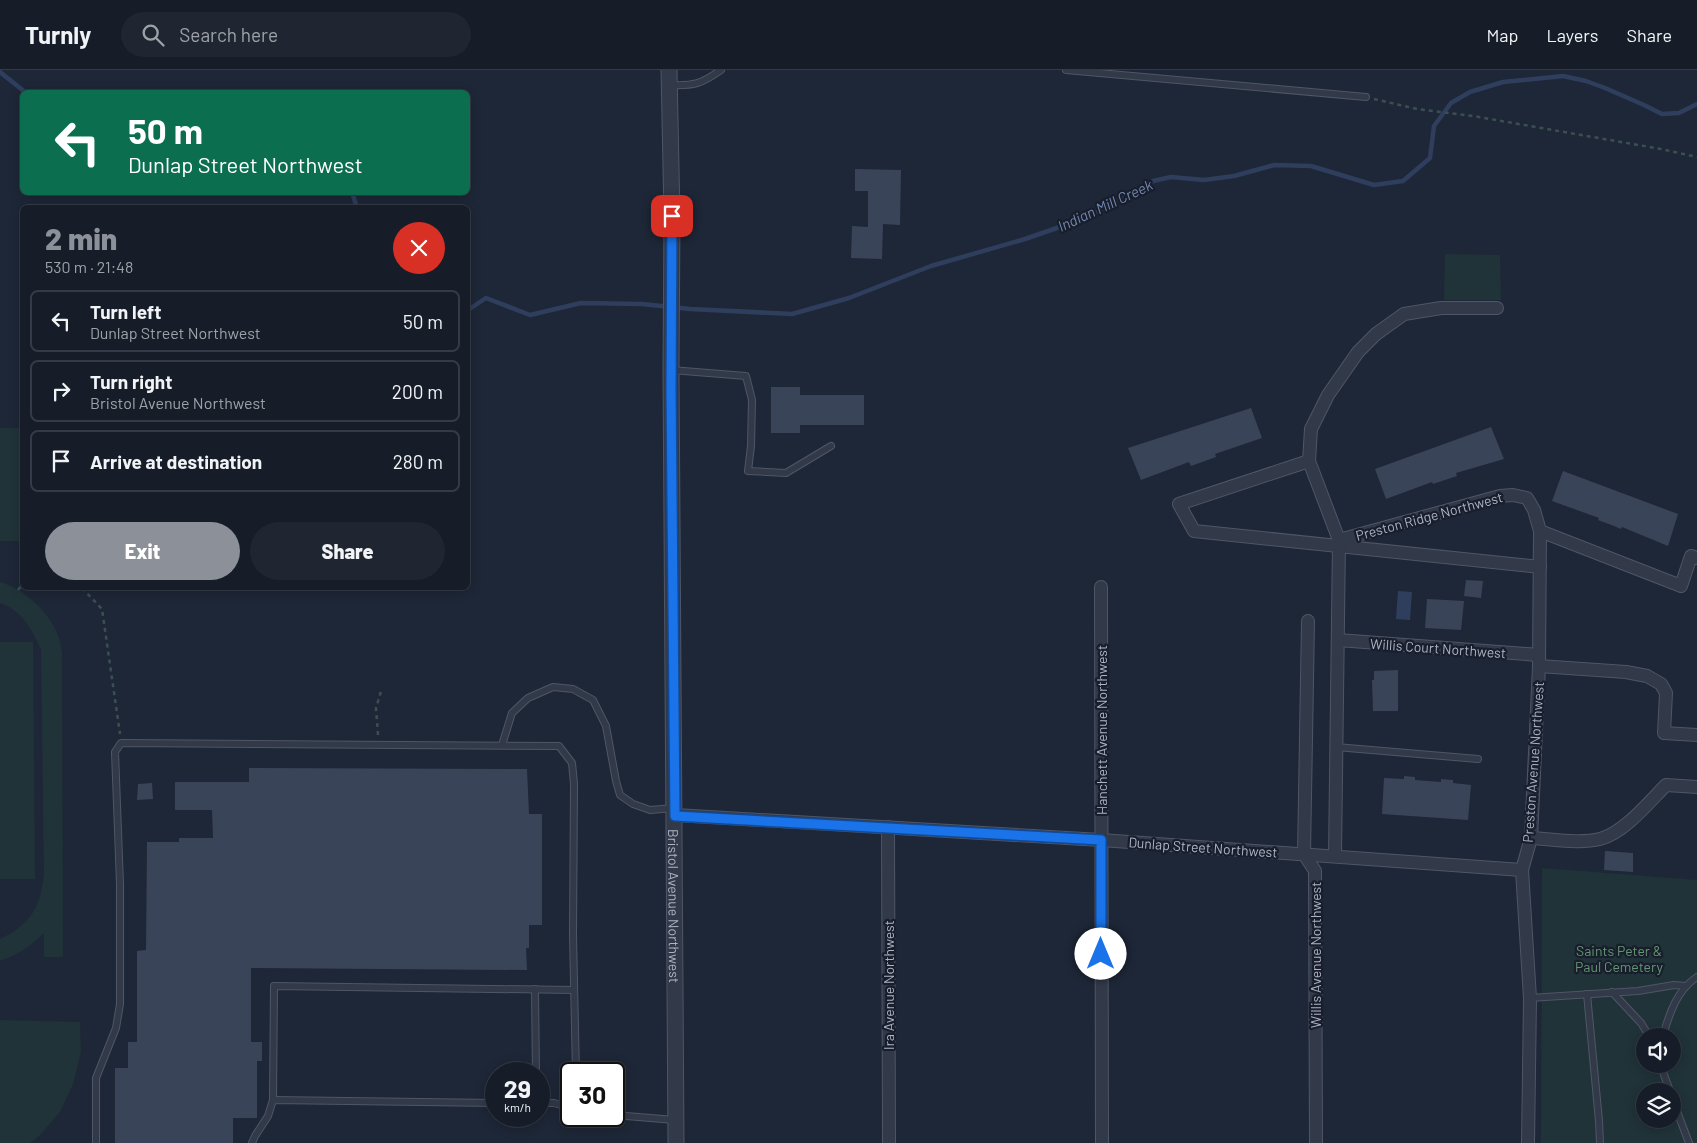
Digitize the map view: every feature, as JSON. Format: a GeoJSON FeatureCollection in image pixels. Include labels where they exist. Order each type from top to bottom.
{"type":"FeatureCollection","features":[{"type":"Feature","properties":{"kind":"street","name":"Bristol Avenue Northwest"},"geometry":{"type":"LineString","coordinates":[[669,78],[672,252],[671,370],[676,1143]]}},
{"type":"Feature","properties":{"kind":"street"},"geometry":{"type":"LineString","coordinates":[[1497,308],[1441,308],[1404,314],[1376,334],[1358,352],[1328,395],[1311,429],[1309,461],[1179,504],[1194,531],[1339,543],[1540,567]]}},
{"type":"Feature","properties":{"kind":"street","name":"Preston Ridge Northwest"},"geometry":{"type":"LineString","coordinates":[[1309,461],[1339,543],[1500,496],[1513,495],[1527,498],[1534,510],[1540,531]]}},
{"type":"Feature","properties":{"kind":"street"},"geometry":{"type":"LineString","coordinates":[[1540,531],[1681,586],[1691,556],[1697,558]]}},
{"type":"Feature","properties":{"kind":"street","name":"Preston Avenue Northwest"},"geometry":{"type":"LineString","coordinates":[[1528,1143],[1530,998],[1522,870],[1531,838],[1539,660],[1540,531]]}},
{"type":"Feature","properties":{"kind":"street"},"geometry":{"type":"LineString","coordinates":[[1335,856],[1339,543]]}},
{"type":"Feature","properties":{"kind":"street","name":"Hanchett Avenue Northwest"},"geometry":{"type":"LineString","coordinates":[[1101,586],[1102,1143]]}},
{"type":"Feature","properties":{"kind":"street","name":"Willis Avenue Northwest"},"geometry":{"type":"LineString","coordinates":[[1308,621],[1304,854],[1315,871],[1316,1143]]}},
{"type":"Feature","properties":{"kind":"street","name":"Willis Court Northwest"},"geometry":{"type":"LineString","coordinates":[[1338,640],[1539,660],[1647,676],[1661,684],[1666,693],[1664,734],[1697,736]]}},
{"type":"Feature","properties":{"kind":"street"},"geometry":{"type":"LineString","coordinates":[[1531,838],[1591,840],[1603,838],[1615,832],[1626,823],[1666,785],[1697,787]]}},
{"type":"Feature","properties":{"kind":"street","name":"Dunlap Street Northwest"},"geometry":{"type":"LineString","coordinates":[[675,812],[1522,870]]}},
{"type":"Feature","properties":{"kind":"street","name":"Ira Avenue Northwest"},"geometry":{"type":"LineString","coordinates":[[888,827],[889,1143]]}},
{"type":"Feature","properties":{"kind":"lane"},"geometry":{"type":"LineString","coordinates":[[669,78],[688,86],[704,82],[721,70]]}},
{"type":"Feature","properties":{"kind":"lane"},"geometry":{"type":"LineString","coordinates":[[1066,70],[1366,97]]}},
{"type":"Feature","properties":{"kind":"lane"},"geometry":{"type":"LineString","coordinates":[[671,370],[746,376],[752,400],[751,446],[748,471],[786,474],[831,446]]}},
{"type":"Feature","properties":{"kind":"lane"},"geometry":{"type":"LineString","coordinates":[[502,745],[512,713],[528,698],[554,687],[573,689],[593,700],[606,726],[620,795],[633,804],[650,810],[675,812]]}},
{"type":"Feature","properties":{"kind":"lane"},"geometry":{"type":"LineString","coordinates":[[96,1143],[96,1078],[116,1028],[120,1004],[120,884],[115,752],[121,743],[559,746],[572,763],[574,784],[576,1062]]}},
{"type":"Feature","properties":{"kind":"lane"},"geometry":{"type":"LineString","coordinates":[[1336,747],[1478,759]]}},
{"type":"Feature","properties":{"kind":"lane"},"geometry":{"type":"LineString","coordinates":[[1666,1028],[1676,1001],[1686,986],[1697,977]]}},
{"type":"Feature","properties":{"kind":"lane"},"geometry":{"type":"LineString","coordinates":[[1530,998],[1638,990],[1674,984],[1686,986]]}},
{"type":"Feature","properties":{"kind":"lane"},"geometry":{"type":"LineString","coordinates":[[252,1143],[268,1116],[273,1100],[274,986],[574,990]]}},
{"type":"Feature","properties":{"kind":"lane"},"geometry":{"type":"LineString","coordinates":[[535,989],[536,1062]]}},
{"type":"Feature","properties":{"kind":"lane"},"geometry":{"type":"LineString","coordinates":[[1612,992],[1644,1028]]}},
{"type":"Feature","properties":{"kind":"lane"},"geometry":{"type":"LineString","coordinates":[[1587,994],[1600,1143]]}},
{"type":"Feature","properties":{"kind":"lane"},"geometry":{"type":"LineString","coordinates":[[273,1100],[485,1103]]}},
{"type":"Feature","properties":{"kind":"lane"},"geometry":{"type":"LineString","coordinates":[[625,1116],[676,1120]]}},
{"type":"Feature","properties":{"kind":"lane"},"geometry":{"type":"LineString","coordinates":[[1681,1122],[1689,1143]]}},
{"type":"Feature","properties":{"kind":"path"},"geometry":{"type":"LineString","coordinates":[[1366,97],[1417,109],[1473,116],[1697,157]]}},
{"type":"Feature","properties":{"kind":"path"},"geometry":{"type":"LineString","coordinates":[[84,590],[102,609],[121,743]]}},
{"type":"Feature","properties":{"kind":"path"},"geometry":{"type":"LineString","coordinates":[[379,744],[376,708],[382,688]]}},
{"type":"Feature","properties":{"kind":"green space"},"geometry":{"type":"Polygon","coordinates":[[[1445,254],[1500,255],[1501,300],[1444,300],[1445,254]]]}},
{"type":"Feature","properties":{"kind":"green space"},"geometry":{"type":"Polygon","coordinates":[[[0,428],[20,428],[20,541],[0,541],[0,428]]]}},
{"type":"Feature","properties":{"kind":"green space"},"geometry":{"type":"Polygon","coordinates":[[[0,582],[26,595],[41,609],[53,624],[58,635],[62,653],[63,957],[44,957],[44,933],[24,950],[0,961],[0,939],[19,928],[32,914],[40,896],[44,874],[41,649],[30,628],[20,616],[8,606],[0,603],[0,582]]]}},
{"type":"Feature","properties":{"kind":"green space"},"geometry":{"type":"Polygon","coordinates":[[[0,642],[33,642],[35,879],[0,879],[0,642]]]}},
{"type":"Feature","properties":{"kind":"green space","name":"Saints Peter & Paul Cemetery"},"geometry":{"type":"Polygon","coordinates":[[[1542,868],[1697,880],[1697,1143],[1541,1143],[1542,868]]]}},
{"type":"Feature","properties":{"kind":"green space"},"geometry":{"type":"Polygon","coordinates":[[[0,1020],[80,1022],[81,1052],[73,1084],[60,1112],[39,1136],[30,1143],[0,1143],[0,1020]]]}},
{"type":"Feature","properties":{"kind":"water"},"geometry":{"type":"Polygon","coordinates":[[[1398,591],[1412,592],[1410,620],[1396,619],[1398,591]]]}},
{"type":"Feature","properties":{"kind":"building"},"geometry":{"type":"Polygon","coordinates":[[[855,169],[901,170],[900,225],[883,224],[882,259],[851,258],[852,226],[868,227],[868,191],[855,191],[855,169]]]}},
{"type":"Feature","properties":{"kind":"building"},"geometry":{"type":"Polygon","coordinates":[[[771,387],[800,387],[800,395],[864,395],[864,425],[800,425],[800,433],[771,433],[771,387]]]}},
{"type":"Feature","properties":{"kind":"building"},"geometry":{"type":"Polygon","coordinates":[[[1251,408],[1262,438],[1215,454],[1216,457],[1191,466],[1189,462],[1141,480],[1128,448],[1251,408]]]}},
{"type":"Feature","properties":{"kind":"building"},"geometry":{"type":"Polygon","coordinates":[[[1491,427],[1504,459],[1456,473],[1457,476],[1433,484],[1432,482],[1386,499],[1375,469],[1491,427]]]}},
{"type":"Feature","properties":{"kind":"building"},"geometry":{"type":"Polygon","coordinates":[[[1563,471],[1678,514],[1668,546],[1552,501],[1563,471]]]}},
{"type":"Feature","properties":{"kind":"building"},"geometry":{"type":"Polygon","coordinates":[[[1466,580],[1483,581],[1481,598],[1464,596],[1466,580]]]}},
{"type":"Feature","properties":{"kind":"building"},"geometry":{"type":"Polygon","coordinates":[[[1427,599],[1464,601],[1461,630],[1425,628],[1427,599]]]}},
{"type":"Feature","properties":{"kind":"building"},"geometry":{"type":"Polygon","coordinates":[[[1398,670],[1398,711],[1373,711],[1372,680],[1374,680],[1374,671],[1398,670]]]}},
{"type":"Feature","properties":{"kind":"building"},"geometry":{"type":"Polygon","coordinates":[[[249,768],[527,769],[529,814],[542,814],[542,925],[529,925],[529,948],[526,948],[527,970],[251,968],[251,1042],[262,1042],[262,1061],[257,1061],[257,1118],[233,1118],[233,1143],[115,1143],[115,1068],[128,1068],[128,1042],[137,1042],[137,951],[146,950],[147,842],[179,842],[179,838],[213,838],[212,810],[175,810],[175,782],[249,782],[249,768]]]}},
{"type":"Feature","properties":{"kind":"building"},"geometry":{"type":"Polygon","coordinates":[[[1404,776],[1415,777],[1415,780],[1441,782],[1441,779],[1453,780],[1453,783],[1471,785],[1468,820],[1382,814],[1384,778],[1404,779],[1404,776]]]}},
{"type":"Feature","properties":{"kind":"building"},"geometry":{"type":"Polygon","coordinates":[[[152,783],[153,799],[137,800],[138,784],[152,783]]]}},
{"type":"Feature","properties":{"kind":"building"},"geometry":{"type":"Polygon","coordinates":[[[1605,851],[1633,853],[1633,872],[1604,870],[1605,851]]]}},
{"type":"Feature","properties":{"kind":"waterway","name":"Indian Mill Creek"},"geometry":{"type":"LineString","coordinates":[[0,72],[22,90]]}},
{"type":"Feature","properties":{"kind":"waterway","name":"Indian Mill Creek"},"geometry":{"type":"LineString","coordinates":[[470,309],[486,298],[530,315],[581,303],[642,304],[690,309],[792,314],[849,298],[931,266],[1025,239],[1083,219],[1153,181],[1171,177],[1204,180],[1234,176],[1274,165],[1311,166],[1374,185],[1403,181],[1430,158],[1434,126],[1451,103],[1470,92],[1503,82],[1563,76],[1586,81],[1605,88],[1662,114],[1679,113],[1697,104]]}},
{"type":"Feature","properties":{"kind":"waterway","name":"Indian Mill Creek"},"geometry":{"type":"LineString","coordinates":[[353,195],[356,205]]}},
{"type":"Feature","properties":{"kind":"route"},"geometry":{"type":"LineString","coordinates":[[672,216],[671,389],[675,816],[1101,840],[1101,954]]}}]}
